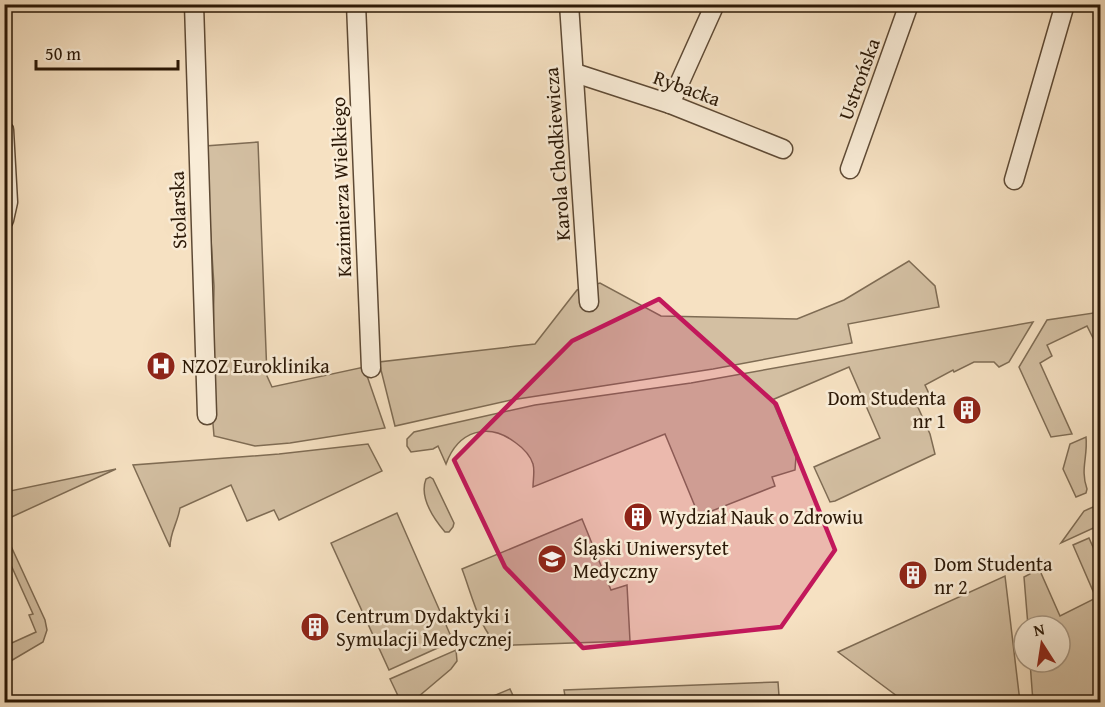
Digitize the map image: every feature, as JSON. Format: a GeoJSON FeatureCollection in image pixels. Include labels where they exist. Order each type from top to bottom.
{"type":"FeatureCollection","features":[{"type":"Feature","properties":{"kind":"street","name":"Stolarska"},"geometry":{"type":"LineString","coordinates":[[194,4],[207,415]]}},
{"type":"Feature","properties":{"kind":"street","name":"Kazimierza Wielkiego"},"geometry":{"type":"LineString","coordinates":[[356,4],[371,368]]}},
{"type":"Feature","properties":{"kind":"street","name":"Karola Chodkiewicza"},"geometry":{"type":"LineString","coordinates":[[569,4],[589,302]]}},
{"type":"Feature","properties":{"kind":"street"},"geometry":{"type":"LineString","coordinates":[[670,104],[715,4]]}},
{"type":"Feature","properties":{"kind":"street","name":"Ustrońska"},"geometry":{"type":"LineString","coordinates":[[850,169],[909,4]]}},
{"type":"Feature","properties":{"kind":"street"},"geometry":{"type":"LineString","coordinates":[[1014,180],[1065,4]]}},
{"type":"Feature","properties":{"kind":"street","name":"Rybacka"},"geometry":{"type":"LineString","coordinates":[[575,74],[670,104],[783,149]]}},
{"type":"Feature","properties":{"kind":"street"},"geometry":{"type":"LineString","coordinates":[[4,130],[8,202],[4,220]]}},
{"type":"Feature","properties":{"kind":"highlighted area"},"geometry":{"type":"Polygon","coordinates":[[[659,299],[776,404],[835,550],[781,627],[583,648],[505,567],[454,460],[572,341],[659,299]]]}},
{"type":"Feature","properties":{"kind":"shaded area"},"geometry":{"type":"Polygon","coordinates":[[[258,142],[267,376],[272,387],[364,367],[385,428],[290,443],[255,446],[214,436],[212,412],[214,286],[205,146],[258,142]]]}},
{"type":"Feature","properties":{"kind":"shaded area"},"geometry":{"type":"Polygon","coordinates":[[[909,261],[935,286],[939,307],[848,324],[852,343],[713,369],[511,400],[395,426],[379,362],[535,344],[577,290],[600,283],[661,316],[797,319],[844,300],[909,261]]]}},
{"type":"Feature","properties":{"kind":"shaded area"},"geometry":{"type":"Polygon","coordinates":[[[1100,312],[1100,334],[1093,338],[1087,326],[1047,345],[1052,356],[1040,363],[1072,434],[1051,437],[1019,367],[1047,320],[1100,312]]]}},
{"type":"Feature","properties":{"kind":"shaded area"},"geometry":{"type":"Polygon","coordinates":[[[1033,322],[1009,362],[999,367],[994,362],[974,362],[925,385],[931,398],[917,405],[930,434],[935,454],[830,502],[814,467],[880,438],[849,367],[772,400],[796,456],[795,470],[772,477],[775,486],[699,516],[665,434],[533,487],[534,467],[524,449],[495,432],[485,431],[466,437],[451,453],[446,464],[438,446],[433,449],[411,452],[407,446],[407,439],[414,432],[535,405],[691,383],[1033,322]]]}},
{"type":"Feature","properties":{"kind":"shaded area"},"geometry":{"type":"Polygon","coordinates":[[[1086,437],[1084,475],[1087,489],[1086,493],[1076,497],[1063,469],[1070,444],[1086,437]]]}},
{"type":"Feature","properties":{"kind":"shaded area"},"geometry":{"type":"Polygon","coordinates":[[[368,444],[382,471],[279,520],[274,510],[247,521],[231,485],[180,508],[170,547],[133,465],[279,454],[368,444]]]}},
{"type":"Feature","properties":{"kind":"shaded area"},"geometry":{"type":"Polygon","coordinates":[[[116,469],[5,520],[5,492],[116,469]]]}},
{"type":"Feature","properties":{"kind":"shaded area"},"geometry":{"type":"Polygon","coordinates":[[[430,477],[454,523],[449,532],[445,532],[436,521],[426,500],[424,486],[426,479],[430,477]]]}},
{"type":"Feature","properties":{"kind":"shaded area"},"geometry":{"type":"Polygon","coordinates":[[[1100,504],[1100,525],[1061,543],[1084,511],[1100,504]]]}},
{"type":"Feature","properties":{"kind":"shaded area"},"geometry":{"type":"Polygon","coordinates":[[[397,513],[453,641],[389,670],[331,543],[397,513]]]}},
{"type":"Feature","properties":{"kind":"shaded area"},"geometry":{"type":"Polygon","coordinates":[[[582,519],[611,590],[627,585],[630,641],[514,645],[500,648],[481,622],[462,569],[582,519]]]}},
{"type":"Feature","properties":{"kind":"shaded area"},"geometry":{"type":"Polygon","coordinates":[[[4,531],[45,620],[47,630],[43,642],[9,662],[9,665],[5,667],[5,646],[36,632],[29,615],[33,614],[10,563],[5,565],[4,531]]]}},
{"type":"Feature","properties":{"kind":"shaded area"},"geometry":{"type":"Polygon","coordinates":[[[1089,538],[1100,563],[1100,636],[1094,702],[1033,702],[1031,674],[1072,674],[1072,614],[1064,614],[1096,598],[1073,545],[1089,538]]]}},
{"type":"Feature","properties":{"kind":"shaded area"},"geometry":{"type":"Polygon","coordinates":[[[1037,560],[1044,560],[1037,564],[1059,614],[1027,614],[1024,577],[1030,574],[1027,566],[1037,560]]]}},
{"type":"Feature","properties":{"kind":"shaded area"},"geometry":{"type":"Polygon","coordinates":[[[1005,576],[1012,635],[1012,674],[1017,674],[1020,702],[905,702],[838,652],[1005,576]]]}},
{"type":"Feature","properties":{"kind":"shaded area"},"geometry":{"type":"Polygon","coordinates":[[[456,650],[457,661],[451,669],[412,702],[401,702],[390,679],[456,650]]]}},
{"type":"Feature","properties":{"kind":"shaded area"},"geometry":{"type":"Polygon","coordinates":[[[778,682],[779,696],[774,702],[750,702],[748,696],[566,702],[564,690],[778,682]]]}},
{"type":"Feature","properties":{"kind":"shaded area"},"geometry":{"type":"Polygon","coordinates":[[[510,689],[516,702],[479,702],[510,689]]]}},
{"type":"Feature","properties":{"kind":"place","name":"NZOZ Euroklinika"},"geometry":{"type":"Point","coordinates":[161,366]}},
{"type":"Feature","properties":{"kind":"place","name":"Dom Studenta nr 1"},"geometry":{"type":"Point","coordinates":[967,410]}},
{"type":"Feature","properties":{"kind":"place","name":"Wydział Nauk o Zdrowiu"},"geometry":{"type":"Point","coordinates":[638,517]}},
{"type":"Feature","properties":{"kind":"place","name":"Śląski Uniwersytet Medyczny"},"geometry":{"type":"Point","coordinates":[552,559]}},
{"type":"Feature","properties":{"kind":"place","name":"Dom Studenta nr 2"},"geometry":{"type":"Point","coordinates":[913,575]}},
{"type":"Feature","properties":{"kind":"place","name":"Centrum Dydaktyki i Symulacji Medycznej"},"geometry":{"type":"Point","coordinates":[315,627]}}]}
